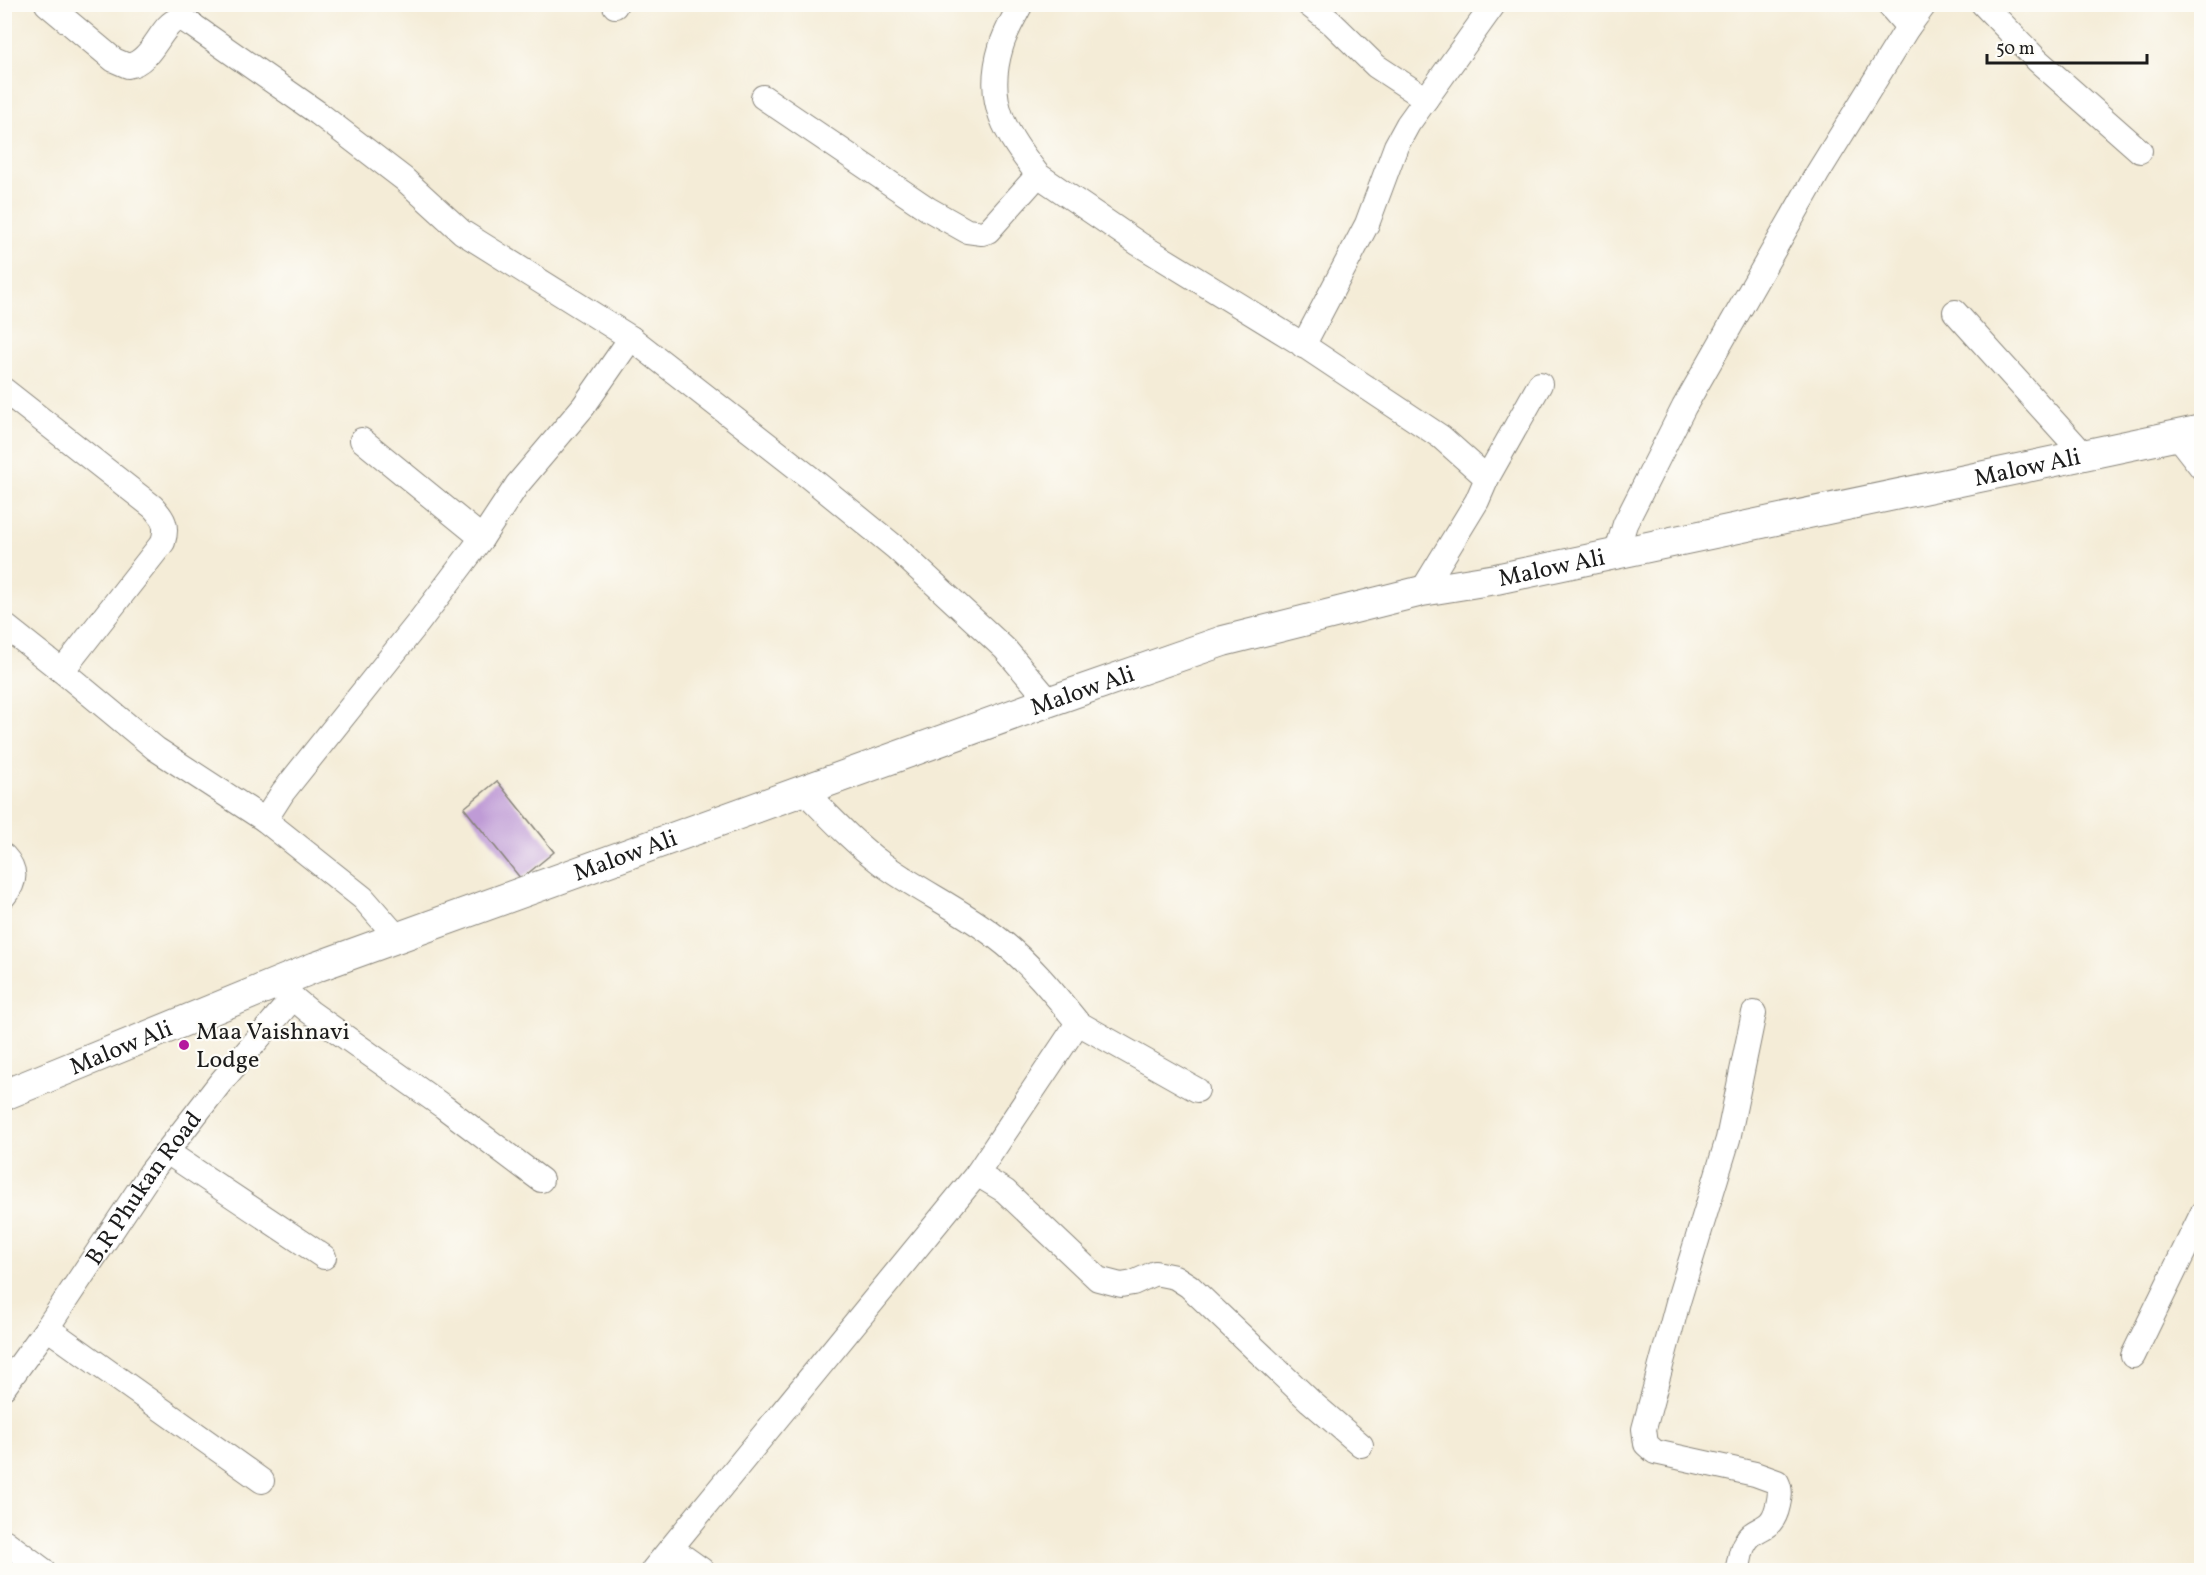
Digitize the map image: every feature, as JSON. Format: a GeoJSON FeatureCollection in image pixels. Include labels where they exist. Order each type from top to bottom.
{"type":"FeatureCollection","features":[{"type":"Feature","properties":{"kind":"street"},"geometry":{"type":"LineString","coordinates":[[47,4],[114,60],[128,66],[140,61],[149,53],[173,22],[180,20],[192,25],[336,126],[405,179],[462,232],[631,338],[809,477],[896,548],[1005,649],[1049,701]]}},
{"type":"Feature","properties":{"kind":"street"},"geometry":{"type":"LineString","coordinates":[[1021,4],[1001,46],[995,91],[1000,115],[1011,140],[1038,175],[1139,244],[1303,346],[1441,437],[1487,478]]}},
{"type":"Feature","properties":{"kind":"street"},"geometry":{"type":"LineString","coordinates":[[1308,4],[1332,23],[1376,66],[1426,99]]}},
{"type":"Feature","properties":{"kind":"street"},"geometry":{"type":"LineString","coordinates":[[1303,346],[1367,224],[1396,146],[1408,124],[1494,4]]}},
{"type":"Feature","properties":{"kind":"street"},"geometry":{"type":"LineString","coordinates":[[1888,4],[1908,27]]}},
{"type":"Feature","properties":{"kind":"street"},"geometry":{"type":"LineString","coordinates":[[1616,554],[1625,524],[1684,407],[1817,174],[1908,27],[1925,4]]}},
{"type":"Feature","properties":{"kind":"street"},"geometry":{"type":"LineString","coordinates":[[1983,4],[2037,60],[2139,151]]}},
{"type":"Feature","properties":{"kind":"street"},"geometry":{"type":"LineString","coordinates":[[763,97],[928,209],[967,231],[982,233],[988,231],[1038,175]]}},
{"type":"Feature","properties":{"kind":"street"},"geometry":{"type":"LineString","coordinates":[[1955,312],[2085,456]]}},
{"type":"Feature","properties":{"kind":"street"},"geometry":{"type":"LineString","coordinates":[[265,820],[283,792],[418,623],[482,538],[517,485],[583,407],[631,338]]}},
{"type":"Feature","properties":{"kind":"street"},"geometry":{"type":"LineString","coordinates":[[1422,591],[1477,501],[1487,478],[1540,384]]}},
{"type":"Feature","properties":{"kind":"street"},"geometry":{"type":"LineString","coordinates":[[4,390],[153,507],[160,514],[166,531],[163,542],[62,671]]}},
{"type":"Feature","properties":{"kind":"street"},"geometry":{"type":"LineString","coordinates":[[2189,433],[2202,468]]}},
{"type":"Feature","properties":{"kind":"street","name":"Malow Ali"},"geometry":{"type":"LineString","coordinates":[[4,1095],[284,990],[397,937],[1049,701],[1223,641],[1422,591],[1496,579],[2189,433]]}},
{"type":"Feature","properties":{"kind":"street"},"geometry":{"type":"LineString","coordinates":[[362,440],[482,538]]}},
{"type":"Feature","properties":{"kind":"street"},"geometry":{"type":"LineString","coordinates":[[4,625],[156,749],[265,820],[363,898],[397,937]]}},
{"type":"Feature","properties":{"kind":"street"},"geometry":{"type":"LineString","coordinates":[[804,791],[844,832],[881,862],[997,938],[1030,966],[1078,1023],[1197,1090]]}},
{"type":"Feature","properties":{"kind":"street"},"geometry":{"type":"LineString","coordinates":[[4,856],[13,867],[15,874],[13,883],[4,896]]}},
{"type":"Feature","properties":{"kind":"street"},"geometry":{"type":"LineString","coordinates":[[284,990],[541,1180]]}},
{"type":"Feature","properties":{"kind":"street","name":"B.R Phukan Road"},"geometry":{"type":"LineString","coordinates":[[4,1387],[47,1328],[151,1172],[220,1083],[284,990]]}},
{"type":"Feature","properties":{"kind":"street"},"geometry":{"type":"LineString","coordinates":[[1737,1570],[1744,1543],[1772,1522],[1776,1514],[1780,1494],[1777,1482],[1755,1474],[1655,1452],[1646,1444],[1644,1429],[1678,1302],[1728,1139],[1754,1013]]}},
{"type":"Feature","properties":{"kind":"street"},"geometry":{"type":"LineString","coordinates":[[652,1570],[977,1174],[1078,1023]]}},
{"type":"Feature","properties":{"kind":"street"},"geometry":{"type":"LineString","coordinates":[[167,1152],[324,1257]]}},
{"type":"Feature","properties":{"kind":"street"},"geometry":{"type":"LineString","coordinates":[[977,1174],[1005,1191],[1098,1279],[1121,1286],[1155,1273],[1175,1277],[1189,1286],[1310,1401],[1361,1445]]}},
{"type":"Feature","properties":{"kind":"street"},"geometry":{"type":"LineString","coordinates":[[2133,1356],[2202,1214]]}},
{"type":"Feature","properties":{"kind":"street"},"geometry":{"type":"LineString","coordinates":[[47,1328],[262,1481]]}},
{"type":"Feature","properties":{"kind":"street"},"geometry":{"type":"LineString","coordinates":[[4,1541],[42,1570]]}},
{"type":"Feature","properties":{"kind":"street"},"geometry":{"type":"LineString","coordinates":[[670,1548],[702,1570]]}},
{"type":"Feature","properties":{"kind":"building"},"geometry":{"type":"Polygon","coordinates":[[[497,781],[554,852],[521,879],[464,808],[497,781]]]}},
{"type":"Feature","properties":{"kind":"place","name":"Maa Vaishnavi Lodge"},"geometry":{"type":"Point","coordinates":[184,1045]}}]}
